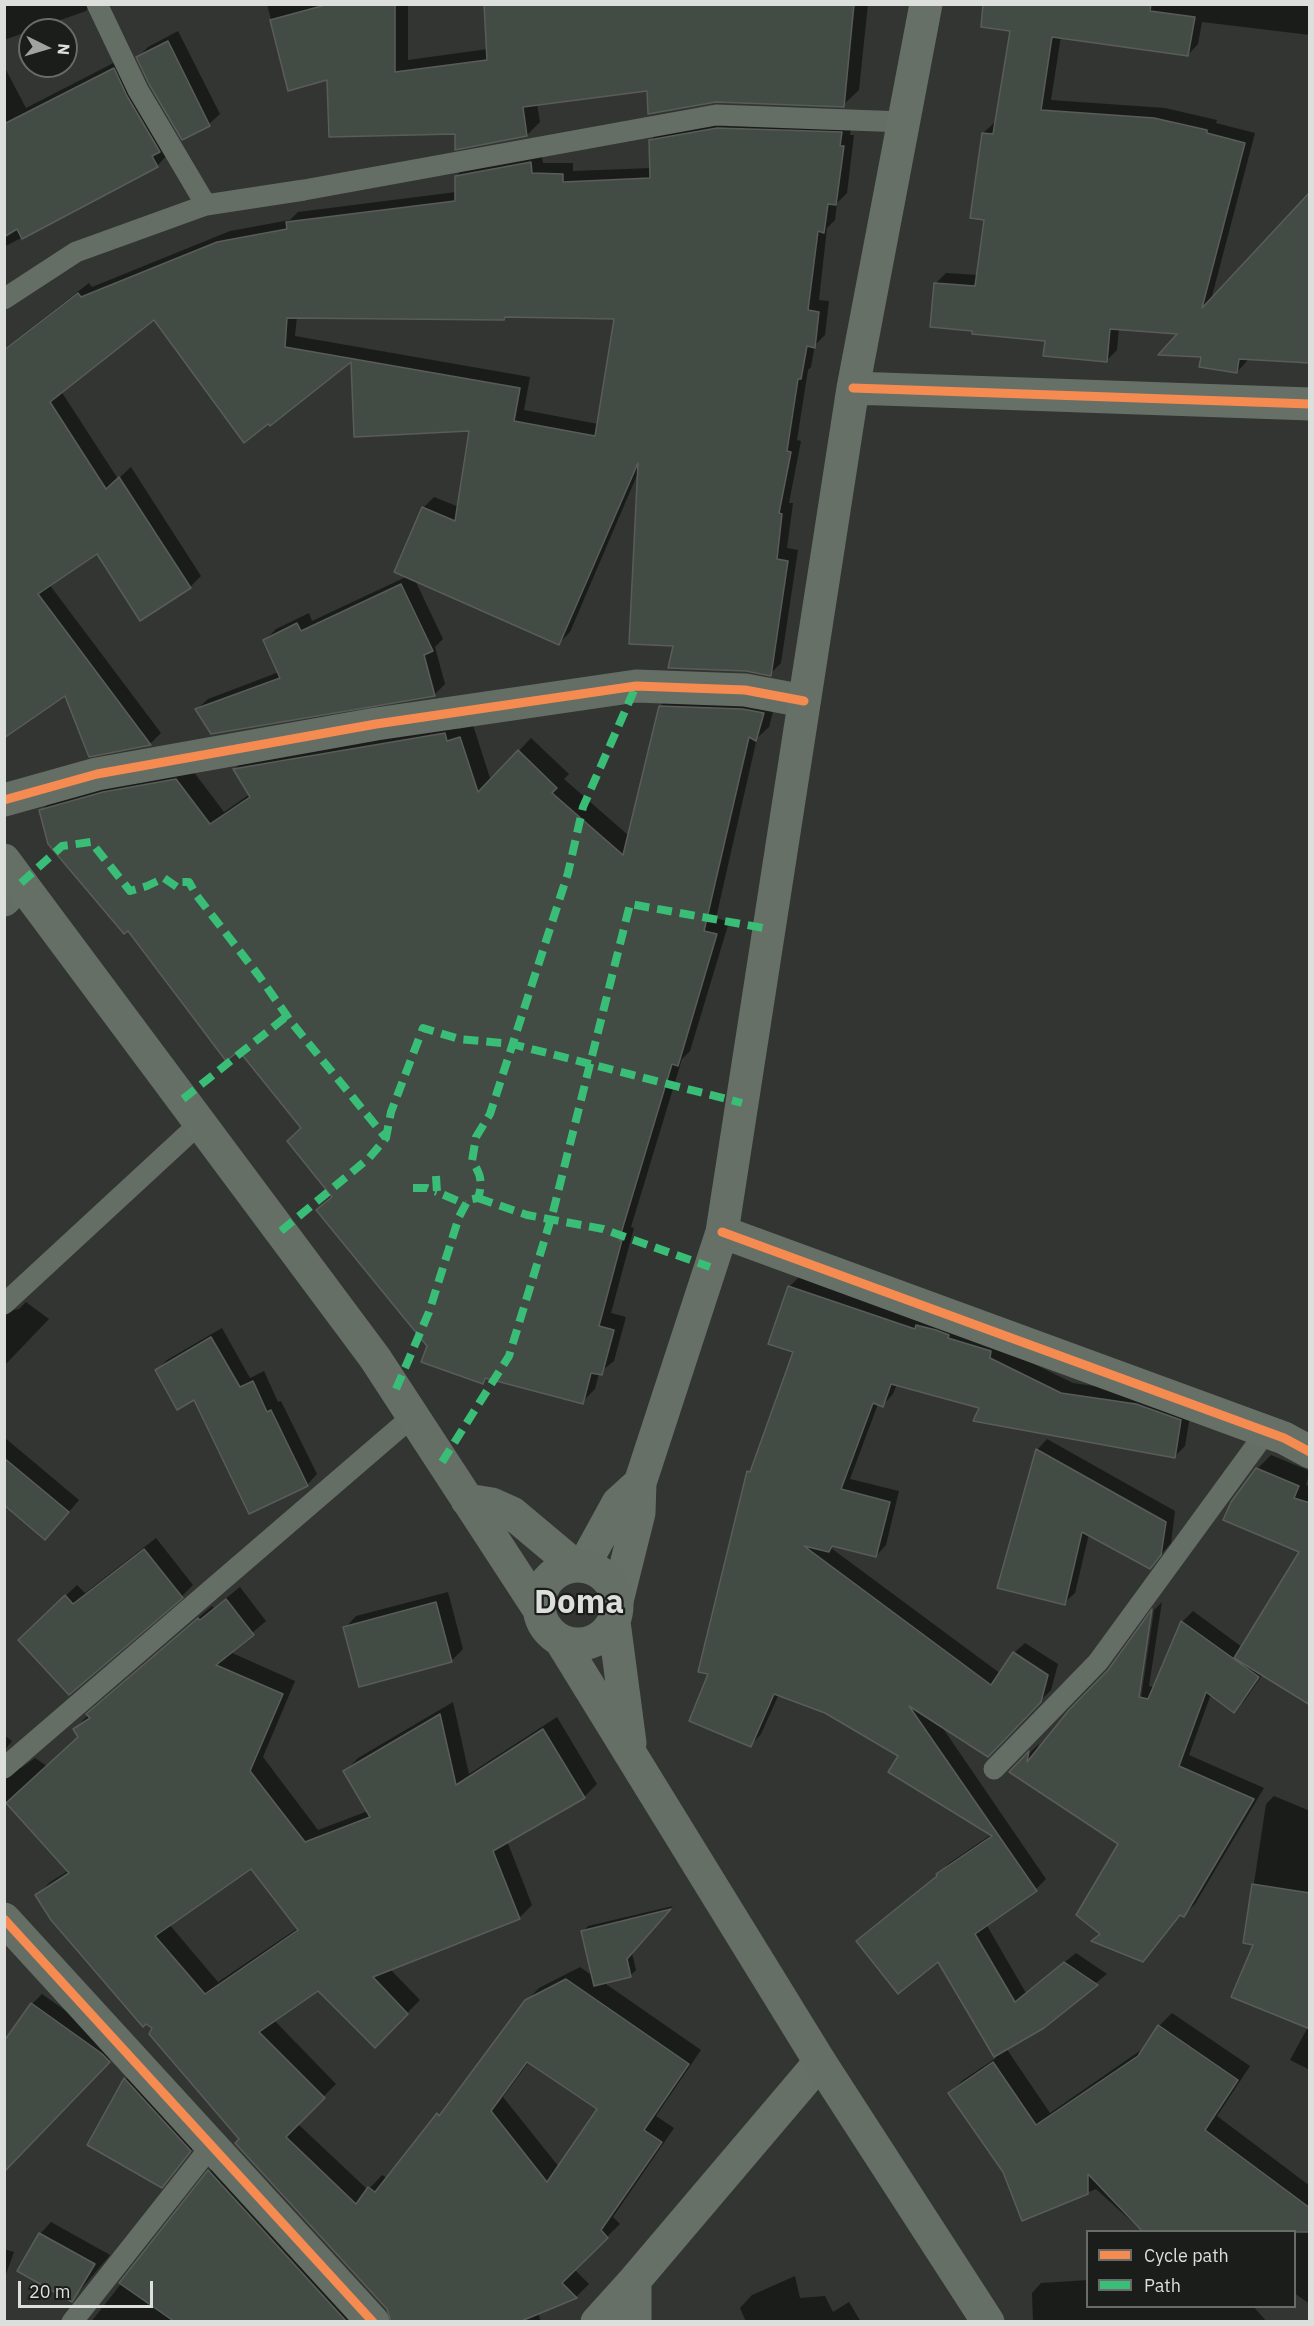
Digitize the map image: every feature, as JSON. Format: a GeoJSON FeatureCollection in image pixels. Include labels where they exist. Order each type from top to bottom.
{"type":"FeatureCollection","features":[{"type":"Feature","properties":{"kind":"main road"},"geometry":{"type":"LineString","coordinates":[[561,1641],[581,1645],[601,1638],[616,1611],[639,1513],[640,1483],[722,1232],[853,388],[926,4]]}},
{"type":"Feature","properties":{"kind":"main road"},"geometry":{"type":"LineString","coordinates":[[853,388],[1310,404]]}},
{"type":"Feature","properties":{"kind":"main road"},"geometry":{"type":"LineString","coordinates":[[10,881],[200,1123],[375,1358],[538,1608],[545,1628],[561,1641],[820,2062],[988,2322]]}},
{"type":"Feature","properties":{"kind":"main road"},"geometry":{"type":"LineString","coordinates":[[722,1232],[1284,1438],[1310,1452]]}},
{"type":"Feature","properties":{"kind":"main road"},"geometry":{"type":"LineString","coordinates":[[538,1608],[542,1588],[555,1572],[579,1565],[618,1503],[640,1483]]}},
{"type":"Feature","properties":{"kind":"main road"},"geometry":{"type":"LineString","coordinates":[[467,1500],[492,1504],[513,1513],[579,1565],[600,1572],[612,1585],[631,1753]]}},
{"type":"Feature","properties":{"kind":"main road"},"geometry":{"type":"LineString","coordinates":[[597,2322],[820,2062]]}},
{"type":"Feature","properties":{"kind":"main road"},"geometry":{"type":"LineString","coordinates":[[634,2322],[635,2280]]}},
{"type":"Feature","properties":{"kind":"street"},"geometry":{"type":"LineString","coordinates":[[4,800],[97,774],[376,724],[636,686],[745,690],[804,701]]}},
{"type":"Feature","properties":{"kind":"street"},"geometry":{"type":"LineString","coordinates":[[4,1919],[374,2322]]}},
{"type":"Feature","properties":{"kind":"lane"},"geometry":{"type":"LineString","coordinates":[[97,4],[138,90],[206,205]]}},
{"type":"Feature","properties":{"kind":"lane"},"geometry":{"type":"LineString","coordinates":[[4,299],[76,252],[206,205],[304,190],[716,115],[904,122]]}},
{"type":"Feature","properties":{"kind":"lane"},"geometry":{"type":"LineString","coordinates":[[4,1304],[200,1123]]}},
{"type":"Feature","properties":{"kind":"lane"},"geometry":{"type":"LineString","coordinates":[[4,1768],[414,1416]]}},
{"type":"Feature","properties":{"kind":"lane"},"geometry":{"type":"LineString","coordinates":[[994,1769],[1098,1662],[1266,1432]]}},
{"type":"Feature","properties":{"kind":"lane"},"geometry":{"type":"LineString","coordinates":[[72,2322],[212,2145]]}},
{"type":"Feature","properties":{"kind":"building"},"geometry":{"type":"Polygon","coordinates":[[[329,4],[395,4],[395,72],[487,60],[484,4],[854,4],[844,107],[716,102],[648,114],[647,91],[523,107],[527,136],[455,150],[455,134],[329,137],[327,80],[288,91],[270,20],[329,4]]]}},
{"type":"Feature","properties":{"kind":"building"},"geometry":{"type":"Polygon","coordinates":[[[983,4],[1151,4],[1150,11],[1195,17],[1188,56],[1052,37],[1041,110],[1154,118],[1207,130],[1207,133],[1245,143],[1202,308],[1310,192],[1310,363],[1239,359],[1237,373],[1199,367],[1201,357],[1158,355],[1177,334],[1110,329],[1107,362],[1043,356],[1045,341],[972,334],[972,331],[930,327],[934,283],[975,286],[984,220],[970,218],[982,133],[993,134],[1010,31],[981,27],[983,4]]]}},
{"type":"Feature","properties":{"kind":"building"},"geometry":{"type":"Polygon","coordinates":[[[168,41],[210,126],[182,140],[136,57],[168,41]]]}},
{"type":"Feature","properties":{"kind":"building"},"geometry":{"type":"Polygon","coordinates":[[[114,68],[127,96],[160,152],[152,156],[158,167],[22,239],[17,229],[4,237],[4,124],[114,68]]]}},
{"type":"Feature","properties":{"kind":"building"},"geometry":{"type":"Polygon","coordinates":[[[717,128],[842,132],[840,146],[844,146],[836,205],[828,204],[824,233],[818,231],[808,310],[819,312],[815,348],[807,346],[801,379],[798,379],[787,451],[791,452],[779,513],[782,514],[777,559],[788,561],[771,676],[746,671],[668,668],[673,646],[629,644],[638,463],[559,645],[394,572],[422,507],[455,521],[469,431],[354,437],[351,362],[270,426],[268,424],[244,443],[154,320],[50,402],[106,489],[119,477],[191,588],[140,621],[97,554],[38,594],[151,745],[89,757],[65,696],[4,738],[4,350],[78,293],[81,297],[217,242],[287,229],[286,222],[455,201],[455,176],[531,162],[532,173],[563,174],[563,182],[650,178],[649,140],[717,128]],[[287,318],[285,347],[520,388],[514,421],[595,436],[614,319],[287,318]]]}},
{"type":"Feature","properties":{"kind":"building"},"geometry":{"type":"Polygon","coordinates":[[[401,584],[433,651],[424,655],[435,696],[211,734],[195,709],[280,678],[263,640],[297,623],[301,631],[401,584]]]}},
{"type":"Feature","properties":{"kind":"building"},"geometry":{"type":"Polygon","coordinates":[[[659,706],[743,709],[764,713],[756,741],[749,737],[704,931],[717,934],[678,1066],[672,1064],[619,1240],[622,1240],[599,1326],[614,1330],[602,1375],[591,1373],[583,1404],[485,1378],[483,1384],[421,1362],[427,1346],[316,1210],[332,1197],[287,1141],[301,1128],[239,1051],[226,1061],[128,931],[124,934],[48,844],[39,810],[103,792],[176,779],[210,824],[250,797],[233,769],[445,733],[447,741],[460,737],[478,792],[518,750],[557,788],[552,793],[623,855],[659,706]]]}},
{"type":"Feature","properties":{"kind":"building"},"geometry":{"type":"Polygon","coordinates":[[[788,1286],[915,1329],[916,1325],[936,1330],[949,1335],[948,1338],[991,1351],[990,1358],[1061,1393],[1136,1404],[1181,1420],[1175,1458],[973,1421],[979,1408],[891,1384],[883,1407],[873,1403],[841,1489],[890,1502],[876,1557],[832,1546],[829,1552],[804,1546],[991,1685],[1013,1652],[1048,1675],[1041,1702],[988,1757],[909,1706],[1037,1891],[975,1934],[1015,2002],[1064,1962],[1098,1985],[1044,2028],[994,2057],[938,1962],[898,1994],[856,1941],[937,1876],[936,1874],[992,1836],[888,1772],[898,1756],[825,1713],[774,1694],[751,1747],[689,1721],[708,1674],[698,1672],[747,1471],[750,1472],[793,1352],[768,1344],[788,1286]]]}},
{"type":"Feature","properties":{"kind":"building"},"geometry":{"type":"Polygon","coordinates":[[[211,1337],[240,1387],[253,1381],[267,1412],[271,1410],[308,1486],[249,1514],[194,1400],[177,1410],[155,1370],[211,1337]]]}},
{"type":"Feature","properties":{"kind":"building"},"geometry":{"type":"Polygon","coordinates":[[[1036,1449],[1166,1522],[1161,1555],[1150,1569],[1082,1532],[1065,1605],[997,1588],[1036,1449]]]}},
{"type":"Feature","properties":{"kind":"building"},"geometry":{"type":"Polygon","coordinates":[[[4,1458],[69,1512],[45,1540],[4,1505],[4,1458]]]}},
{"type":"Feature","properties":{"kind":"building"},"geometry":{"type":"Polygon","coordinates":[[[1256,1468],[1299,1486],[1294,1498],[1310,1503],[1310,1705],[1234,1658],[1299,1552],[1223,1520],[1231,1502],[1256,1468]]]}},
{"type":"Feature","properties":{"kind":"building"},"geometry":{"type":"Polygon","coordinates":[[[144,1549],[183,1598],[69,1695],[18,1640],[65,1595],[73,1604],[144,1549]]]}},
{"type":"Feature","properties":{"kind":"building"},"geometry":{"type":"Polygon","coordinates":[[[226,1599],[254,1635],[216,1665],[283,1694],[250,1771],[305,1842],[370,1817],[343,1771],[440,1714],[456,1785],[543,1729],[585,1798],[493,1851],[520,1919],[373,1977],[408,2014],[375,2048],[318,1991],[259,2032],[325,2098],[286,2137],[356,2204],[368,2187],[375,2192],[437,2113],[439,2116],[525,2000],[566,1979],[689,2064],[644,2130],[662,2142],[601,2230],[608,2238],[562,2283],[577,2298],[519,2322],[391,2322],[387,2309],[235,2143],[239,2139],[149,2034],[152,2028],[146,2024],[143,2027],[51,1920],[35,1895],[69,1873],[6,1803],[78,1737],[73,1729],[90,1718],[86,1714],[198,1618],[200,1620],[226,1599]],[[251,1869],[155,1936],[205,1994],[298,1930],[251,1869]],[[527,2062],[491,2111],[547,2182],[597,2109],[527,2062]]]}},
{"type":"Feature","properties":{"kind":"building"},"geometry":{"type":"Polygon","coordinates":[[[436,1602],[452,1662],[359,1687],[343,1627],[436,1602]]]}},
{"type":"Feature","properties":{"kind":"building"},"geometry":{"type":"Polygon","coordinates":[[[1152,1609],[1139,1697],[1148,1699],[1181,1621],[1259,1677],[1234,1713],[1206,1692],[1179,1766],[1254,1799],[1184,1917],[1180,1915],[1143,1962],[1091,1941],[1100,1934],[1076,1915],[1118,1844],[1009,1772],[1029,1751],[1027,1762],[1069,1710],[1108,1670],[1152,1609]]]}},
{"type":"Feature","properties":{"kind":"building"},"geometry":{"type":"Polygon","coordinates":[[[1252,1884],[1310,1893],[1310,2029],[1231,1997],[1253,1945],[1243,1943],[1252,1884]]]}},
{"type":"Feature","properties":{"kind":"building"},"geometry":{"type":"Polygon","coordinates":[[[671,1909],[627,1959],[631,1977],[594,1986],[581,1931],[671,1909]]]}},
{"type":"Feature","properties":{"kind":"building"},"geometry":{"type":"Polygon","coordinates":[[[31,2003],[101,2053],[110,2062],[4,2172],[4,2041],[31,2003]]]}},
{"type":"Feature","properties":{"kind":"building"},"geometry":{"type":"Polygon","coordinates":[[[1158,2025],[1238,2080],[1205,2130],[1310,2208],[1310,2232],[1296,2232],[1296,2230],[1141,2230],[1088,2174],[1088,2194],[1022,2221],[1003,2172],[948,2093],[993,2062],[1036,2125],[1138,2056],[1158,2025]]]}},
{"type":"Feature","properties":{"kind":"building"},"geometry":{"type":"Polygon","coordinates":[[[124,2078],[191,2151],[162,2188],[87,2145],[124,2078]]]}},
{"type":"Feature","properties":{"kind":"building"},"geometry":{"type":"Polygon","coordinates":[[[208,2170],[347,2322],[175,2322],[119,2283],[208,2170]]]}},
{"type":"Feature","properties":{"kind":"building"},"geometry":{"type":"Polygon","coordinates":[[[39,2233],[95,2264],[72,2302],[17,2271],[39,2233]]]}},
{"type":"Feature","properties":{"kind":"marked path"},"geometry":{"type":"LineString","coordinates":[[396,1389],[429,1312],[459,1217],[468,1200],[478,1198],[480,1179],[472,1161],[476,1137],[490,1114],[568,873],[583,807],[636,686]]}},
{"type":"Feature","properties":{"kind":"marked path"},"geometry":{"type":"LineString","coordinates":[[21,883],[62,846],[91,842],[130,891],[164,878],[177,887],[182,882],[189,882],[292,1023],[386,1138]]}},
{"type":"Feature","properties":{"kind":"marked path"},"geometry":{"type":"LineString","coordinates":[[442,1462],[509,1356],[553,1212],[630,904],[769,929]]}},
{"type":"Feature","properties":{"kind":"marked path"},"geometry":{"type":"LineString","coordinates":[[183,1099],[287,1016]]}},
{"type":"Feature","properties":{"kind":"marked path"},"geometry":{"type":"LineString","coordinates":[[281,1231],[369,1158],[386,1138],[391,1112],[423,1028],[459,1039],[512,1044],[742,1103]]}},
{"type":"Feature","properties":{"kind":"marked path"},"geometry":{"type":"LineString","coordinates":[[436,1176],[437,1192],[465,1204]]}},
{"type":"Feature","properties":{"kind":"marked path"},"geometry":{"type":"LineString","coordinates":[[413,1188],[427,1188],[437,1192]]}},
{"type":"Feature","properties":{"kind":"marked path"},"geometry":{"type":"LineString","coordinates":[[478,1198],[527,1215],[603,1229],[710,1267]]}},
{"type":"Feature","properties":{"kind":"cycle path"},"geometry":{"type":"LineString","coordinates":[[853,388],[1310,404]]}},
{"type":"Feature","properties":{"kind":"cycle path"},"geometry":{"type":"LineString","coordinates":[[4,800],[97,774],[376,724],[636,686],[745,690],[804,701]]}},
{"type":"Feature","properties":{"kind":"cycle path"},"geometry":{"type":"LineString","coordinates":[[722,1232],[1284,1438],[1310,1452]]}},
{"type":"Feature","properties":{"kind":"cycle path"},"geometry":{"type":"LineString","coordinates":[[4,1919],[373,2322]]}},
{"type":"Feature","properties":{"kind":"district","name":"Doma"},"geometry":{"type":"Point","coordinates":[579,1603]}}]}
